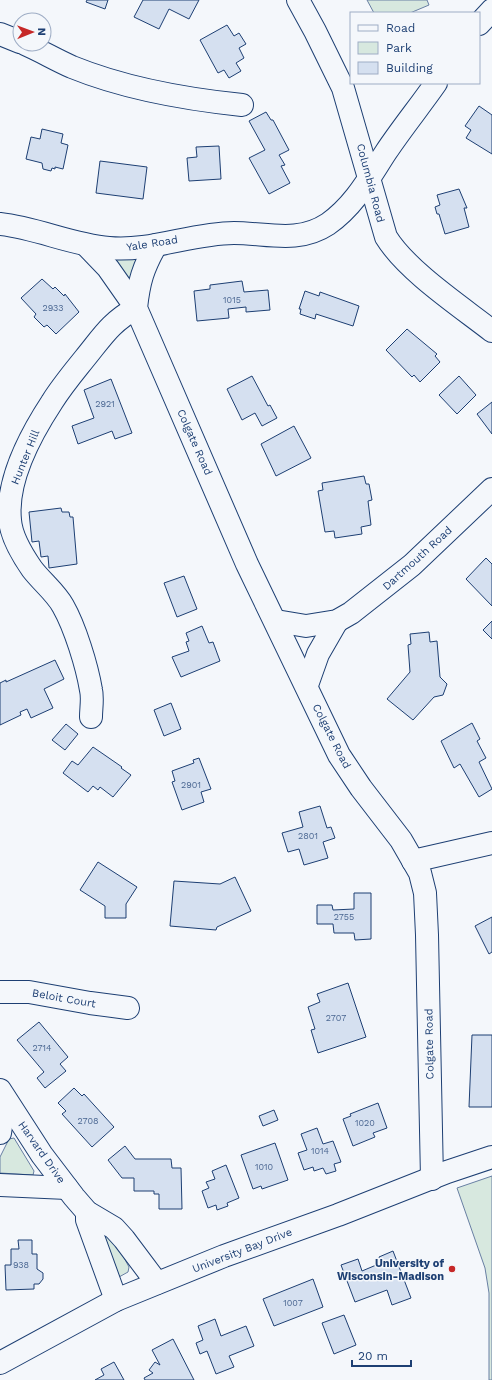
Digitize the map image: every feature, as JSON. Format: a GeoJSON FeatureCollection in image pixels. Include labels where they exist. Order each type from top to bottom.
{"type":"FeatureCollection","features":[{"type":"Feature","properties":{"kind":"street","name":"Columbia Road"},"geometry":{"type":"LineString","coordinates":[[298,0],[343,88],[368,181],[386,237],[392,247],[410,265],[492,331]]}},
{"type":"Feature","properties":{"kind":"street"},"geometry":{"type":"LineString","coordinates":[[480,23],[492,10]]}},
{"type":"Feature","properties":{"kind":"street"},"geometry":{"type":"LineString","coordinates":[[0,34],[12,39]]}},
{"type":"Feature","properties":{"kind":"street"},"geometry":{"type":"LineString","coordinates":[[42,52],[72,66],[140,89],[242,106]]}},
{"type":"Feature","properties":{"kind":"street","name":"Yale Road"},"geometry":{"type":"LineString","coordinates":[[0,224],[42,232],[86,245],[110,248],[136,248],[194,236],[234,233],[271,237],[297,236],[319,229],[329,223],[351,204],[368,181],[386,152],[435,84]]}},
{"type":"Feature","properties":{"kind":"street","name":"Colgate Road"},"geometry":{"type":"LineString","coordinates":[[86,245],[108,268],[136,308],[247,564],[307,685],[339,755],[361,788],[401,840],[420,873],[423,883],[428,935],[432,1179]]}},
{"type":"Feature","properties":{"kind":"street"},"geometry":{"type":"LineString","coordinates":[[136,308],[139,284],[144,266],[156,245]]}},
{"type":"Feature","properties":{"kind":"street","name":"Hunter Hill"},"geometry":{"type":"LineString","coordinates":[[91,717],[92,691],[73,629],[63,606],[32,568],[16,542],[10,521],[9,500],[15,478],[28,446],[44,415],[66,380],[102,334],[119,318],[136,308]]}},
{"type":"Feature","properties":{"kind":"street","name":"Dartmouth Road"},"geometry":{"type":"LineString","coordinates":[[276,622],[306,626],[337,621],[351,613],[412,565],[492,488]]}},
{"type":"Feature","properties":{"kind":"street","name":"Dartmouth Road"},"geometry":{"type":"LineString","coordinates":[[307,685],[318,654],[337,621]]}},
{"type":"Feature","properties":{"kind":"street"},"geometry":{"type":"LineString","coordinates":[[413,861],[492,843]]}},
{"type":"Feature","properties":{"kind":"street","name":"Beloit Court"},"geometry":{"type":"LineString","coordinates":[[0,992],[29,992],[128,1008]]}},
{"type":"Feature","properties":{"kind":"street"},"geometry":{"type":"LineString","coordinates":[[0,1133],[3,1094]]}},
{"type":"Feature","properties":{"kind":"street","name":"Harvard Drive"},"geometry":{"type":"LineString","coordinates":[[3,1094],[42,1155],[67,1188],[87,1212],[114,1228],[158,1283]]}},
{"type":"Feature","properties":{"kind":"street","name":"University Bay Drive"},"geometry":{"type":"LineString","coordinates":[[0,1363],[116,1300],[224,1256],[492,1157]]}},
{"type":"Feature","properties":{"kind":"street"},"geometry":{"type":"LineString","coordinates":[[0,1185],[67,1188]]}},
{"type":"Feature","properties":{"kind":"street","name":"Harvard Drive"},"geometry":{"type":"LineString","coordinates":[[87,1212],[87,1220],[90,1230],[116,1300]]}},
{"type":"Feature","properties":{"kind":"green space"},"geometry":{"type":"Polygon","coordinates":[[[367,0],[427,0],[429,5],[412,12],[373,12],[367,0]]]}},
{"type":"Feature","properties":{"kind":"green space"},"geometry":{"type":"Polygon","coordinates":[[[135,257],[138,261],[129,283],[116,261],[117,259],[135,257]]]}},
{"type":"Feature","properties":{"kind":"green space"},"geometry":{"type":"Polygon","coordinates":[[[14,1138],[34,1171],[33,1175],[0,1173],[0,1157],[9,1139],[14,1138]]]}},
{"type":"Feature","properties":{"kind":"green space"},"geometry":{"type":"Polygon","coordinates":[[[492,1176],[492,1380],[489,1380],[489,1293],[485,1268],[457,1188],[492,1176]]]}},
{"type":"Feature","properties":{"kind":"green space"},"geometry":{"type":"Polygon","coordinates":[[[108,1236],[114,1239],[129,1267],[128,1272],[119,1277],[103,1238],[108,1236]]]}},
{"type":"Feature","properties":{"kind":"building"},"geometry":{"type":"Polygon","coordinates":[[[87,0],[108,0],[105,9],[86,2],[87,0]]]}},
{"type":"Feature","properties":{"kind":"building"},"geometry":{"type":"Polygon","coordinates":[[[143,0],[199,0],[189,19],[169,9],[159,29],[134,17],[143,0]]]}},
{"type":"Feature","properties":{"kind":"building"},"geometry":{"type":"Polygon","coordinates":[[[227,25],[234,36],[239,33],[246,44],[239,48],[244,58],[236,63],[241,71],[229,78],[224,70],[218,73],[200,40],[227,25]]]}},
{"type":"Feature","properties":{"kind":"building"},"geometry":{"type":"Polygon","coordinates":[[[479,106],[492,115],[492,154],[466,138],[471,130],[465,126],[479,106]]]}},
{"type":"Feature","properties":{"kind":"building"},"geometry":{"type":"Polygon","coordinates":[[[266,112],[271,120],[273,120],[289,150],[279,155],[285,165],[281,166],[290,183],[269,194],[249,158],[265,150],[249,121],[266,112]]]}},
{"type":"Feature","properties":{"kind":"building"},"geometry":{"type":"Polygon","coordinates":[[[42,129],[63,134],[61,143],[68,145],[63,169],[55,167],[55,169],[52,168],[51,171],[43,169],[42,163],[26,159],[31,137],[40,139],[42,129]]]}},
{"type":"Feature","properties":{"kind":"building"},"geometry":{"type":"Polygon","coordinates":[[[219,146],[221,179],[189,181],[187,158],[197,157],[196,147],[219,146]]]}},
{"type":"Feature","properties":{"kind":"building"},"geometry":{"type":"Polygon","coordinates":[[[100,161],[147,167],[143,199],[96,193],[100,161]]]}},
{"type":"Feature","properties":{"kind":"building"},"geometry":{"type":"Polygon","coordinates":[[[459,189],[467,208],[464,208],[469,227],[445,234],[439,214],[437,214],[435,207],[440,205],[437,195],[459,189]]]}},
{"type":"Feature","properties":{"kind":"building"},"geometry":{"type":"Polygon","coordinates":[[[42,279],[53,289],[55,287],[64,296],[65,294],[79,312],[56,334],[47,325],[44,327],[34,317],[36,314],[21,298],[42,279]]]}},
{"type":"Feature","properties":{"kind":"building"},"geometry":{"type":"Polygon","coordinates":[[[242,281],[244,292],[268,290],[270,310],[246,312],[246,307],[228,309],[229,318],[197,321],[194,291],[210,289],[210,285],[242,281]]]}},
{"type":"Feature","properties":{"kind":"building"},"geometry":{"type":"Polygon","coordinates":[[[305,291],[319,296],[320,292],[359,306],[353,326],[316,314],[315,319],[300,314],[301,309],[299,309],[305,291]]]}},
{"type":"Feature","properties":{"kind":"building"},"geometry":{"type":"Polygon","coordinates":[[[407,329],[437,354],[435,356],[440,362],[420,382],[414,375],[412,377],[386,350],[407,329]]]}},
{"type":"Feature","properties":{"kind":"building"},"geometry":{"type":"Polygon","coordinates":[[[252,376],[268,406],[270,405],[277,418],[262,426],[255,413],[242,420],[227,389],[252,376]]]}},
{"type":"Feature","properties":{"kind":"building"},"geometry":{"type":"Polygon","coordinates":[[[459,376],[476,395],[457,414],[439,395],[459,376]]]}},
{"type":"Feature","properties":{"kind":"building"},"geometry":{"type":"Polygon","coordinates":[[[111,379],[132,433],[115,439],[112,431],[78,444],[72,426],[94,418],[84,390],[111,379]]]}},
{"type":"Feature","properties":{"kind":"building"},"geometry":{"type":"Polygon","coordinates":[[[492,402],[492,434],[477,414],[492,402]]]}},
{"type":"Feature","properties":{"kind":"building"},"geometry":{"type":"Polygon","coordinates":[[[294,426],[311,458],[276,476],[261,444],[294,426]]]}},
{"type":"Feature","properties":{"kind":"building"},"geometry":{"type":"Polygon","coordinates":[[[364,476],[366,484],[369,484],[372,500],[368,501],[371,525],[361,527],[362,534],[335,538],[334,531],[325,532],[318,491],[323,490],[322,483],[364,476]]]}},
{"type":"Feature","properties":{"kind":"building"},"geometry":{"type":"Polygon","coordinates":[[[61,508],[62,512],[69,512],[70,517],[73,517],[77,564],[49,568],[48,556],[41,557],[39,541],[32,542],[29,512],[61,508]]]}},
{"type":"Feature","properties":{"kind":"building"},"geometry":{"type":"Polygon","coordinates":[[[486,558],[492,564],[492,606],[466,579],[486,558]]]}},
{"type":"Feature","properties":{"kind":"building"},"geometry":{"type":"Polygon","coordinates":[[[184,576],[197,609],[177,617],[164,583],[184,576]]]}},
{"type":"Feature","properties":{"kind":"building"},"geometry":{"type":"Polygon","coordinates":[[[492,621],[492,639],[483,630],[492,621]]]}},
{"type":"Feature","properties":{"kind":"building"},"geometry":{"type":"Polygon","coordinates":[[[202,626],[209,643],[213,642],[220,661],[181,677],[172,657],[189,651],[186,642],[189,641],[186,633],[202,626]]]}},
{"type":"Feature","properties":{"kind":"building"},"geometry":{"type":"Polygon","coordinates":[[[429,632],[430,642],[437,641],[440,677],[447,684],[443,695],[434,697],[413,720],[387,699],[410,672],[408,645],[411,644],[410,634],[429,632]]]}},
{"type":"Feature","properties":{"kind":"building"},"geometry":{"type":"Polygon","coordinates":[[[55,660],[64,679],[44,689],[53,708],[31,718],[27,709],[20,712],[21,715],[0,725],[0,683],[6,680],[6,682],[55,660]]]}},
{"type":"Feature","properties":{"kind":"building"},"geometry":{"type":"Polygon","coordinates":[[[171,703],[181,729],[164,736],[154,710],[171,703]]]}},
{"type":"Feature","properties":{"kind":"building"},"geometry":{"type":"Polygon","coordinates":[[[472,723],[480,739],[477,741],[486,758],[479,762],[492,789],[479,797],[460,764],[454,768],[441,741],[472,723]]]}},
{"type":"Feature","properties":{"kind":"building"},"geometry":{"type":"Polygon","coordinates":[[[66,724],[78,734],[65,750],[52,740],[66,724]]]}},
{"type":"Feature","properties":{"kind":"building"},"geometry":{"type":"Polygon","coordinates":[[[93,747],[131,775],[113,797],[100,787],[98,790],[93,786],[88,792],[63,773],[72,761],[78,765],[93,747]]]}},
{"type":"Feature","properties":{"kind":"building"},"geometry":{"type":"Polygon","coordinates":[[[199,758],[211,789],[201,792],[204,802],[182,810],[172,782],[175,781],[172,771],[194,763],[193,760],[199,758]]]}},
{"type":"Feature","properties":{"kind":"building"},"geometry":{"type":"Polygon","coordinates":[[[320,806],[327,828],[331,827],[335,838],[323,842],[328,858],[304,865],[299,849],[288,852],[282,833],[303,827],[299,812],[320,806]]]}},
{"type":"Feature","properties":{"kind":"building"},"geometry":{"type":"Polygon","coordinates":[[[98,862],[137,887],[126,904],[126,918],[105,918],[105,906],[80,890],[98,862]]]}},
{"type":"Feature","properties":{"kind":"building"},"geometry":{"type":"Polygon","coordinates":[[[235,877],[251,911],[217,927],[216,930],[170,926],[174,881],[220,884],[235,877]]]}},
{"type":"Feature","properties":{"kind":"building"},"geometry":{"type":"Polygon","coordinates":[[[354,893],[371,893],[371,939],[355,940],[354,933],[334,933],[333,924],[317,924],[317,905],[332,905],[333,910],[354,909],[354,893]]]}},
{"type":"Feature","properties":{"kind":"building"},"geometry":{"type":"Polygon","coordinates":[[[492,917],[492,952],[489,954],[475,926],[492,917]]]}},
{"type":"Feature","properties":{"kind":"building"},"geometry":{"type":"Polygon","coordinates":[[[348,983],[366,1037],[318,1053],[311,1030],[315,1029],[308,1007],[320,1002],[317,994],[348,983]]]}},
{"type":"Feature","properties":{"kind":"building"},"geometry":{"type":"Polygon","coordinates":[[[39,1022],[68,1057],[60,1064],[66,1071],[45,1088],[37,1078],[44,1072],[17,1040],[39,1022]]]}},
{"type":"Feature","properties":{"kind":"building"},"geometry":{"type":"Polygon","coordinates":[[[472,1035],[492,1035],[492,1107],[469,1107],[472,1035]]]}},
{"type":"Feature","properties":{"kind":"building"},"geometry":{"type":"Polygon","coordinates":[[[74,1088],[82,1096],[84,1094],[114,1127],[92,1147],[62,1114],[66,1111],[58,1103],[74,1088]]]}},
{"type":"Feature","properties":{"kind":"building"},"geometry":{"type":"Polygon","coordinates":[[[378,1103],[387,1128],[373,1133],[375,1137],[353,1146],[343,1119],[351,1116],[350,1114],[378,1103]]]}},
{"type":"Feature","properties":{"kind":"building"},"geometry":{"type":"Polygon","coordinates":[[[274,1110],[278,1120],[263,1126],[259,1116],[274,1110]]]}},
{"type":"Feature","properties":{"kind":"building"},"geometry":{"type":"Polygon","coordinates":[[[317,1128],[323,1144],[333,1141],[341,1162],[334,1164],[336,1171],[326,1174],[323,1168],[314,1171],[313,1167],[304,1170],[298,1153],[307,1150],[301,1134],[317,1128]]]}},
{"type":"Feature","properties":{"kind":"building"},"geometry":{"type":"Polygon","coordinates":[[[275,1143],[288,1180],[262,1189],[261,1186],[253,1189],[241,1155],[275,1143]]]}},
{"type":"Feature","properties":{"kind":"building"},"geometry":{"type":"Polygon","coordinates":[[[125,1146],[135,1159],[171,1159],[172,1168],[181,1168],[182,1209],[159,1209],[159,1194],[154,1194],[154,1191],[134,1191],[134,1178],[122,1178],[108,1160],[125,1146]]]}},
{"type":"Feature","properties":{"kind":"building"},"geometry":{"type":"Polygon","coordinates":[[[226,1165],[239,1198],[227,1203],[228,1206],[217,1210],[216,1205],[208,1208],[202,1191],[209,1188],[206,1182],[215,1179],[212,1171],[226,1165]]]}},
{"type":"Feature","properties":{"kind":"building"},"geometry":{"type":"Polygon","coordinates":[[[18,1240],[32,1240],[32,1254],[37,1254],[37,1269],[43,1273],[43,1279],[39,1284],[34,1284],[34,1289],[6,1290],[5,1265],[11,1265],[11,1249],[19,1249],[18,1240]]]}},
{"type":"Feature","properties":{"kind":"building"},"geometry":{"type":"Polygon","coordinates":[[[393,1251],[411,1298],[392,1305],[387,1290],[355,1302],[341,1265],[358,1259],[362,1271],[381,1263],[379,1257],[393,1251]]]}},
{"type":"Feature","properties":{"kind":"building"},"geometry":{"type":"Polygon","coordinates":[[[313,1279],[323,1307],[274,1326],[263,1299],[313,1279]]]}},
{"type":"Feature","properties":{"kind":"building"},"geometry":{"type":"Polygon","coordinates":[[[344,1315],[356,1345],[334,1354],[322,1323],[344,1315]]]}},
{"type":"Feature","properties":{"kind":"building"},"geometry":{"type":"Polygon","coordinates":[[[215,1319],[221,1336],[246,1326],[254,1346],[229,1356],[234,1367],[216,1374],[207,1351],[200,1354],[196,1343],[203,1340],[198,1326],[215,1319]]]}},
{"type":"Feature","properties":{"kind":"building"},"geometry":{"type":"Polygon","coordinates":[[[173,1339],[194,1380],[145,1380],[144,1378],[153,1373],[149,1370],[155,1362],[160,1365],[152,1350],[173,1339]]]}},
{"type":"Feature","properties":{"kind":"building"},"geometry":{"type":"Polygon","coordinates":[[[114,1362],[124,1380],[95,1380],[104,1375],[101,1369],[114,1362]]]}},
{"type":"Feature","properties":{"kind":"place","name":"University of Wisconsin-Madison"},"geometry":{"type":"Point","coordinates":[452,1269]}}]}
